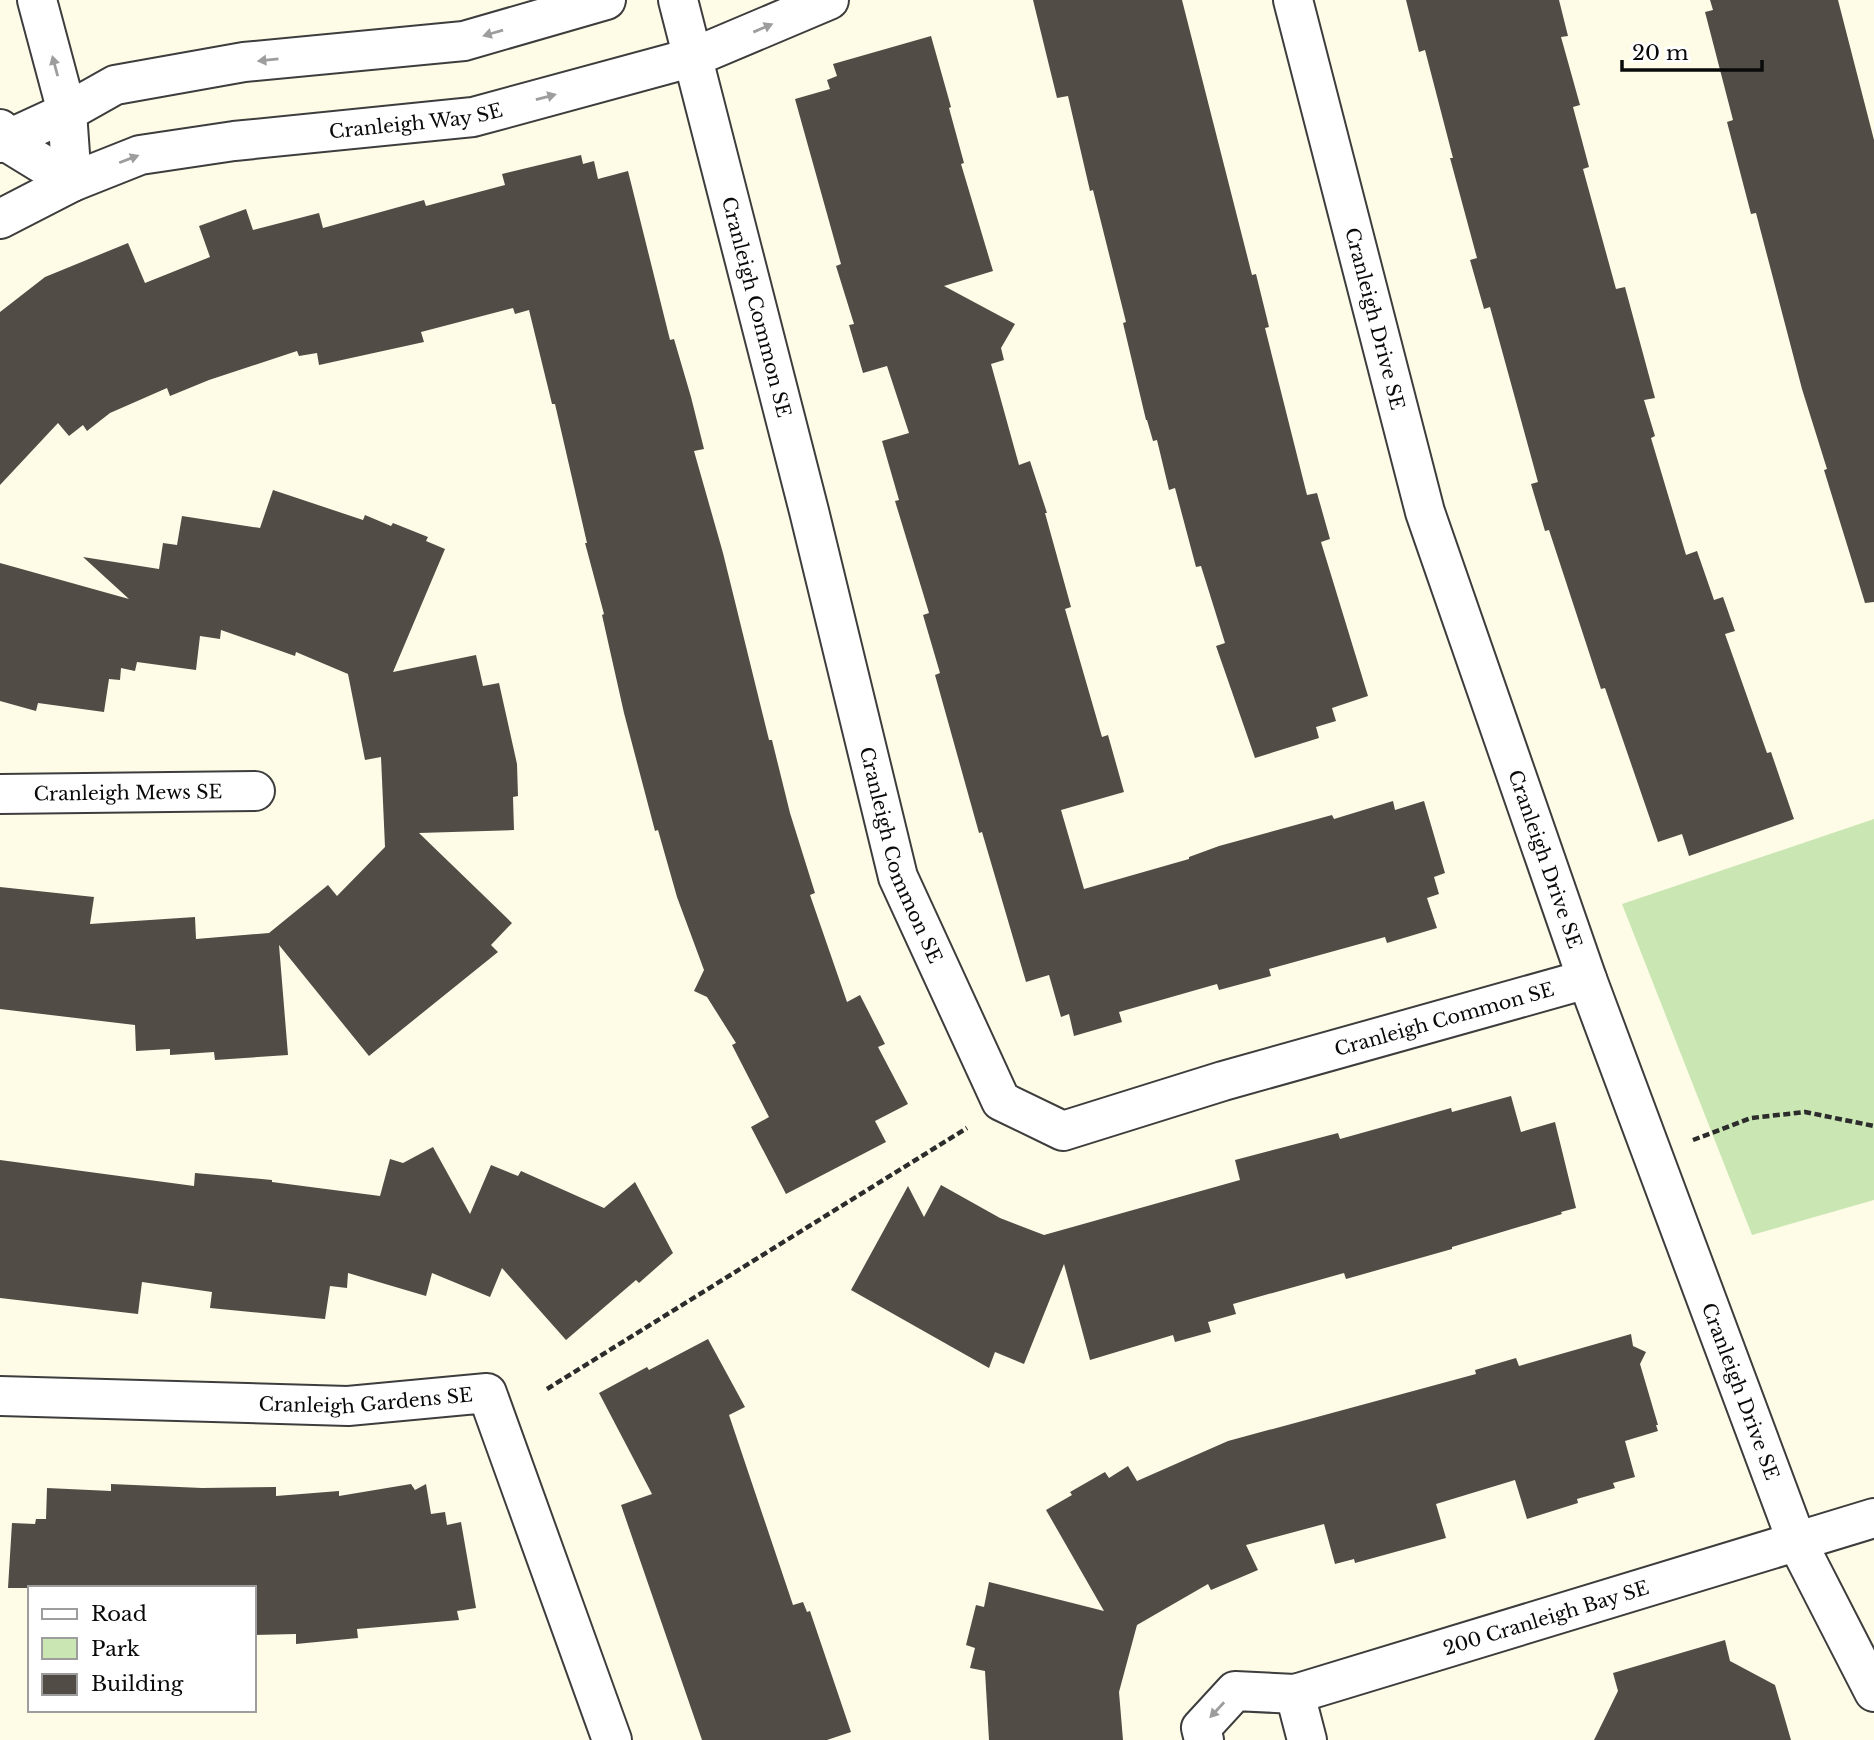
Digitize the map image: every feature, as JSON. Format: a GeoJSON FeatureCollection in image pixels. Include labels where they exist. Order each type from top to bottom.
{"type":"FeatureCollection","features":[{"type":"Feature","properties":{"kind":"street"},"geometry":{"type":"LineString","coordinates":[[37,0],[67,112],[72,182]]}},
{"type":"Feature","properties":{"kind":"street"},"geometry":{"type":"LineString","coordinates":[[2,138],[67,112],[115,85],[244,62],[464,41],[606,0]]}},
{"type":"Feature","properties":{"kind":"street","name":"Cranleigh Common SE"},"geometry":{"type":"LineString","coordinates":[[678,0],[806,498],[898,877],[1001,1101],[1063,1131],[1223,1081],[1587,979]]}},
{"type":"Feature","properties":{"kind":"street","name":"Cranleigh Way SE"},"geometry":{"type":"LineString","coordinates":[[0,219],[72,182],[141,155],[234,141],[473,117],[694,57],[830,0]]}},
{"type":"Feature","properties":{"kind":"street","name":"Cranleigh Drive SE"},"geometry":{"type":"LineString","coordinates":[[1293,0],[1425,512],[1587,979],[1797,1542],[1874,1692]]}},
{"type":"Feature","properties":{"kind":"street"},"geometry":{"type":"LineString","coordinates":[[2,138],[72,182]]}},
{"type":"Feature","properties":{"kind":"street","name":"Cranleigh Mews SE"},"geometry":{"type":"LineString","coordinates":[[0,794],[254,791]]}},
{"type":"Feature","properties":{"kind":"street","name":"Cranleigh Gardens SE"},"geometry":{"type":"LineString","coordinates":[[0,1396],[348,1406],[486,1393],[612,1740]]}},
{"type":"Feature","properties":{"kind":"street","name":"200 Cranleigh Bay SE"},"geometry":{"type":"LineString","coordinates":[[1204,1740],[1201,1728],[1235,1691],[1295,1694],[1874,1518]]}},
{"type":"Feature","properties":{"kind":"street"},"geometry":{"type":"LineString","coordinates":[[1295,1694],[1307,1740]]}},
{"type":"Feature","properties":{"kind":"path"},"geometry":{"type":"LineString","coordinates":[[1653,1156],[1751,1118],[1805,1112],[1874,1126]]}},
{"type":"Feature","properties":{"kind":"path"},"geometry":{"type":"LineString","coordinates":[[547,1389],[971,1125]]}},
{"type":"Feature","properties":{"kind":"green space"},"geometry":{"type":"Polygon","coordinates":[[[1874,819],[1874,1200],[1752,1235],[1622,904],[1874,819]]]}},
{"type":"Feature","properties":{"kind":"building"},"geometry":{"type":"Polygon","coordinates":[[[1033,0],[1182,0],[1252,275],[1256,274],[1269,327],[1265,328],[1307,495],[1317,493],[1330,539],[1321,542],[1368,696],[1332,708],[1336,721],[1316,727],[1319,738],[1255,758],[1216,646],[1225,643],[1201,566],[1196,567],[1175,488],[1169,490],[1157,440],[1153,441],[1146,420],[1123,323],[1126,322],[1093,190],[1090,191],[1068,96],[1057,98],[1033,0]]]}},
{"type":"Feature","properties":{"kind":"building"},"geometry":{"type":"Polygon","coordinates":[[[1406,0],[1559,0],[1568,36],[1561,37],[1580,105],[1573,107],[1589,167],[1583,169],[1616,289],[1625,287],[1655,398],[1644,400],[1655,436],[1651,438],[1686,555],[1697,551],[1714,600],[1723,597],[1735,631],[1725,634],[1767,753],[1771,752],[1794,819],[1689,856],[1682,834],[1658,842],[1605,688],[1601,689],[1549,530],[1545,531],[1531,484],[1538,482],[1490,307],[1484,309],[1470,260],[1477,258],[1425,50],[1419,52],[1406,0]]]}},
{"type":"Feature","properties":{"kind":"building"},"geometry":{"type":"Polygon","coordinates":[[[1710,0],[1838,0],[1874,140],[1874,602],[1865,603],[1824,470],[1827,469],[1802,389],[1756,213],[1751,214],[1727,122],[1733,120],[1705,12],[1713,10],[1710,0]]]}},
{"type":"Feature","properties":{"kind":"building"},"geometry":{"type":"Polygon","coordinates":[[[931,36],[951,107],[949,108],[964,163],[961,164],[993,271],[944,286],[1015,324],[1001,348],[1004,360],[991,364],[1019,465],[1030,461],[1047,513],[1071,607],[1065,609],[1102,737],[1108,735],[1124,792],[1061,810],[1084,889],[1189,859],[1219,846],[1332,815],[1334,819],[1393,801],[1395,810],[1424,801],[1445,873],[1434,877],[1439,894],[1427,898],[1437,928],[1387,943],[1385,937],[1269,969],[1271,976],[1219,990],[1217,984],[1119,1012],[1122,1022],[1074,1036],[1069,1014],[1061,1017],[1049,975],[1026,982],[982,832],[979,833],[935,675],[940,673],[923,615],[929,613],[895,501],[899,500],[882,441],[909,433],[887,366],[863,373],[849,325],[854,324],[836,266],[841,264],[795,99],[830,89],[827,80],[837,76],[833,64],[931,36]]]}},
{"type":"Feature","properties":{"kind":"building"},"geometry":{"type":"Polygon","coordinates":[[[581,155],[583,164],[594,161],[598,179],[628,171],[670,340],[674,339],[691,397],[704,449],[694,451],[723,553],[769,740],[772,740],[790,813],[815,893],[810,895],[847,1002],[860,995],[885,1044],[878,1047],[908,1104],[875,1121],[886,1142],[786,1194],[751,1127],[769,1117],[732,1045],[736,1043],[707,997],[694,991],[704,970],[677,897],[658,830],[655,831],[624,713],[555,404],[552,404],[529,310],[515,314],[513,308],[421,332],[424,342],[319,365],[317,353],[299,356],[297,351],[170,396],[167,388],[110,413],[87,431],[83,425],[69,436],[58,423],[0,485],[0,312],[45,277],[128,243],[145,283],[210,257],[199,226],[246,209],[253,230],[319,213],[323,228],[424,200],[426,206],[505,185],[502,174],[581,155]]]}},
{"type":"Feature","properties":{"kind":"building"},"geometry":{"type":"Polygon","coordinates":[[[273,490],[363,520],[365,515],[391,526],[393,523],[428,537],[426,541],[445,549],[393,672],[476,655],[483,686],[499,683],[517,764],[518,796],[513,797],[514,830],[419,833],[512,923],[491,945],[498,952],[369,1056],[279,945],[288,1055],[215,1060],[214,1052],[170,1055],[170,1049],[136,1051],[135,1025],[0,1009],[0,887],[94,897],[90,924],[195,917],[196,939],[269,933],[328,885],[337,896],[385,847],[381,757],[365,760],[348,674],[296,652],[295,656],[221,630],[220,639],[200,636],[196,670],[137,662],[135,671],[121,668],[120,680],[109,679],[104,712],[38,703],[36,711],[0,701],[0,563],[129,599],[83,557],[159,569],[163,543],[177,545],[182,516],[260,528],[273,490]]]}},
{"type":"Feature","properties":{"kind":"building"},"geometry":{"type":"Polygon","coordinates":[[[1511,1096],[1521,1132],[1555,1122],[1576,1208],[1452,1249],[1346,1279],[1344,1273],[1233,1304],[1236,1314],[1208,1322],[1211,1332],[1175,1342],[1173,1335],[1090,1360],[1064,1264],[1024,1364],[995,1352],[989,1368],[851,1290],[908,1186],[924,1217],[941,1185],[1000,1218],[1044,1235],[1240,1180],[1235,1160],[1338,1133],[1340,1139],[1451,1108],[1452,1112],[1511,1096]]]}},
{"type":"Feature","properties":{"kind":"building"},"geometry":{"type":"Polygon","coordinates":[[[433,1147],[470,1214],[491,1165],[518,1176],[521,1171],[604,1208],[635,1182],[673,1253],[639,1283],[636,1280],[566,1340],[502,1268],[490,1297],[432,1273],[426,1296],[348,1273],[347,1288],[330,1286],[325,1319],[210,1308],[212,1292],[142,1282],[138,1314],[0,1298],[0,1160],[194,1186],[195,1173],[272,1180],[380,1196],[390,1159],[403,1163],[433,1147]]]}},
{"type":"Feature","properties":{"kind":"building"},"geometry":{"type":"Polygon","coordinates":[[[1631,1334],[1633,1346],[1646,1352],[1640,1364],[1658,1425],[1658,1431],[1625,1441],[1635,1477],[1613,1483],[1615,1488],[1577,1499],[1578,1503],[1527,1519],[1515,1480],[1436,1504],[1446,1538],[1355,1563],[1354,1559],[1335,1564],[1324,1524],[1246,1545],[1258,1570],[1211,1590],[1208,1584],[1137,1625],[1119,1692],[1123,1740],[989,1740],[985,1671],[970,1668],[975,1648],[966,1645],[976,1605],[984,1607],[989,1582],[1104,1611],[1046,1510],[1072,1495],[1070,1492],[1105,1472],[1109,1478],[1128,1466],[1137,1481],[1228,1441],[1476,1374],[1475,1370],[1516,1358],[1519,1366],[1631,1334]]]}},
{"type":"Feature","properties":{"kind":"building"},"geometry":{"type":"Polygon","coordinates":[[[708,1339],[745,1407],[729,1415],[793,1605],[803,1602],[807,1612],[810,1611],[851,1732],[827,1740],[702,1740],[621,1505],[652,1494],[599,1393],[708,1339]]]}},
{"type":"Feature","properties":{"kind":"building"},"geometry":{"type":"Polygon","coordinates":[[[111,1484],[202,1488],[276,1487],[276,1496],[339,1491],[339,1496],[411,1484],[415,1490],[426,1484],[431,1514],[445,1512],[447,1525],[461,1522],[476,1608],[457,1611],[459,1620],[357,1629],[358,1638],[296,1644],[296,1634],[256,1635],[256,1586],[8,1588],[12,1523],[35,1524],[36,1519],[46,1519],[47,1488],[111,1491],[111,1484]]]}},
{"type":"Feature","properties":{"kind":"building"},"geometry":{"type":"Polygon","coordinates":[[[1725,1640],[1730,1661],[1775,1685],[1791,1740],[1594,1740],[1618,1691],[1613,1673],[1725,1640]]]}}]}
